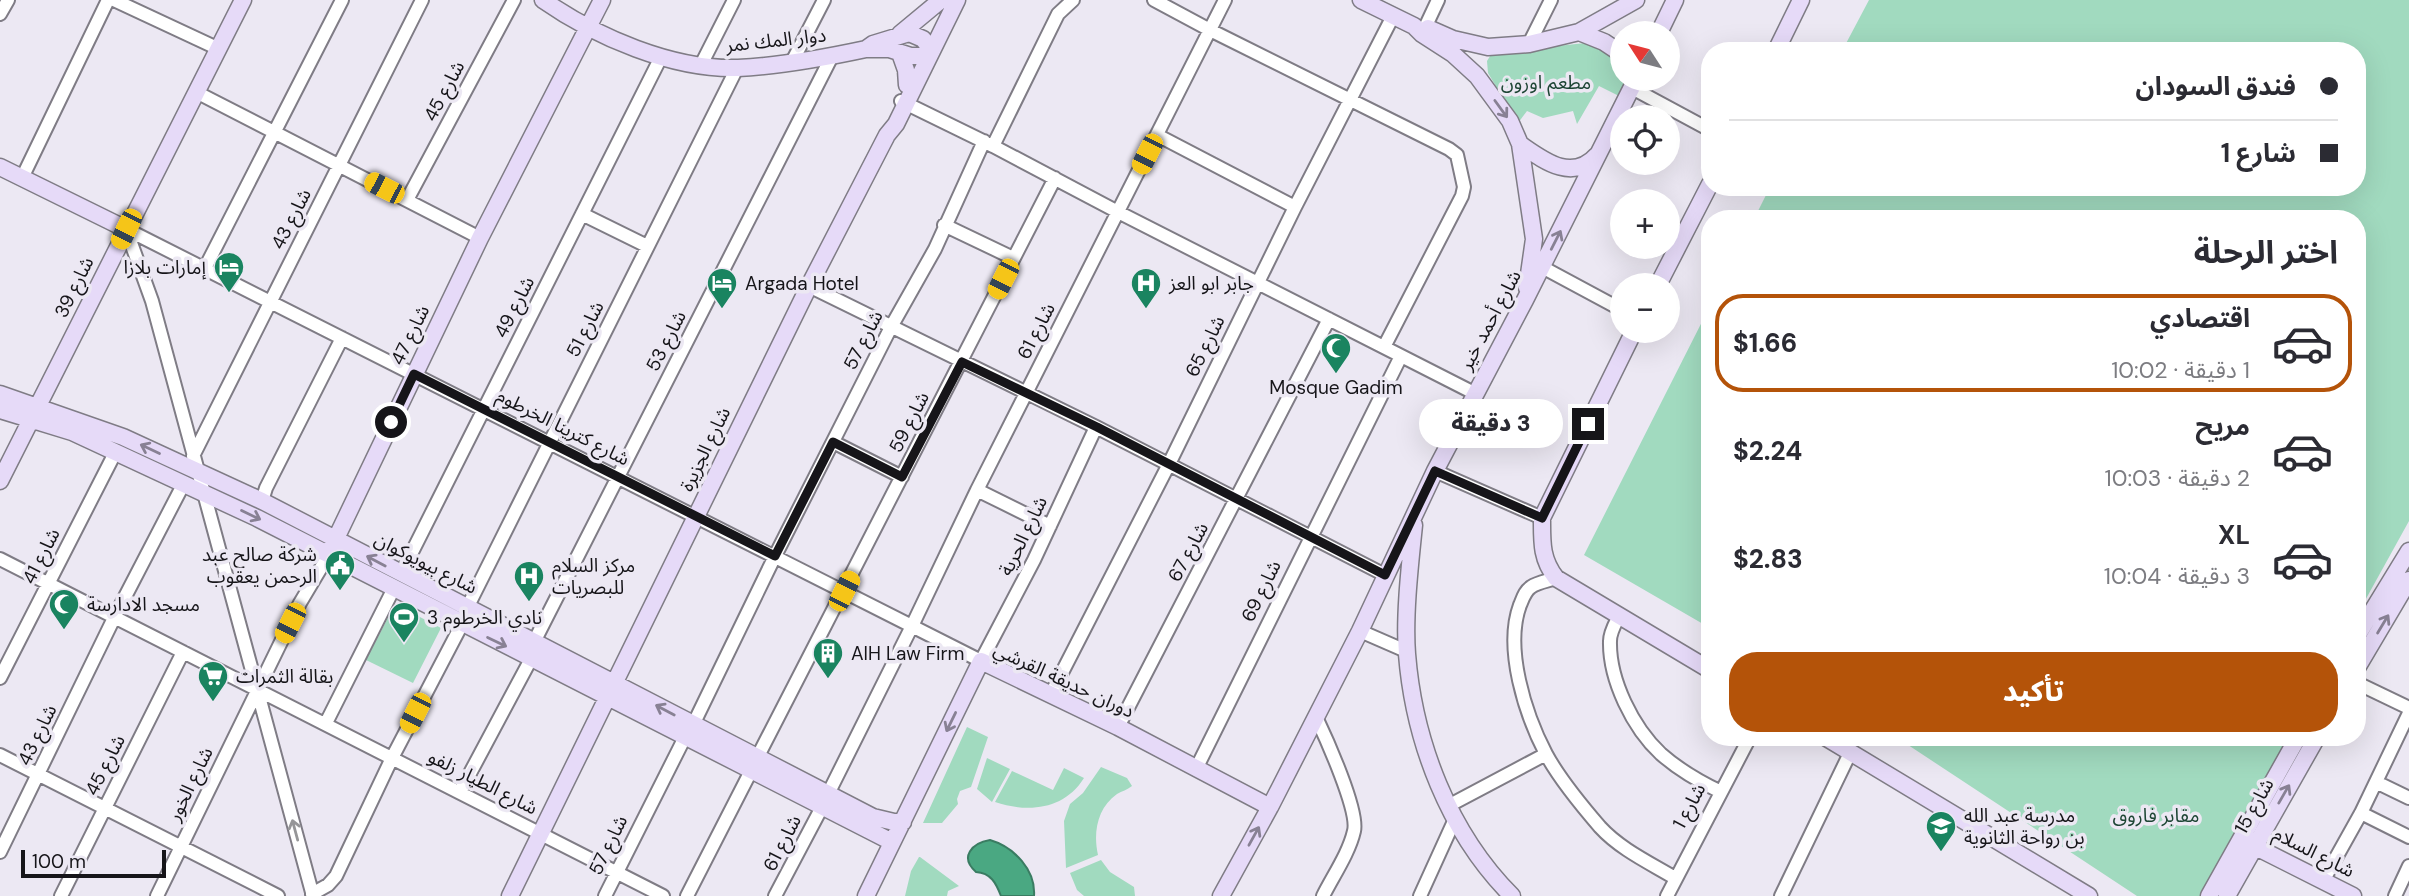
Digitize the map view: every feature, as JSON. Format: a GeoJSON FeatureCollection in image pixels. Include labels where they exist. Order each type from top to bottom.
{"type":"FeatureCollection","features":[{"type":"Feature","properties":{"kind":"street"},"geometry":{"type":"LineString","coordinates":[[0,14],[8,0]]}},
{"type":"Feature","properties":{"kind":"street"},"geometry":{"type":"LineString","coordinates":[[22,178],[108,0]]}},
{"type":"Feature","properties":{"kind":"street"},"geometry":{"type":"LineString","coordinates":[[114,0],[219,49]]}},
{"type":"Feature","properties":{"kind":"street","name":"شارع 39"},"geometry":{"type":"LineString","coordinates":[[0,481],[243,0]]}},
{"type":"Feature","properties":{"kind":"street"},"geometry":{"type":"LineString","coordinates":[[205,268],[342,0]]}},
{"type":"Feature","properties":{"kind":"street","name":"شارع 43"},"geometry":{"type":"LineString","coordinates":[[196,464],[271,302],[422,0]]}},
{"type":"Feature","properties":{"kind":"street","name":"شارع 45"},"geometry":{"type":"LineString","coordinates":[[407,200],[514,0]]}},
{"type":"Feature","properties":{"kind":"street","name":"دوار المك نمر"},"geometry":{"type":"LineString","coordinates":[[543,0],[603,34],[661,57],[701,65],[737,68],[866,49],[900,34],[942,0]]}},
{"type":"Feature","properties":{"kind":"street","name":"شارع 47"},"geometry":{"type":"LineString","coordinates":[[257,690],[300,603],[335,541],[480,238],[602,0]]}},
{"type":"Feature","properties":{"kind":"street"},"geometry":{"type":"LineString","coordinates":[[701,65],[734,0]]}},
{"type":"Feature","properties":{"kind":"street"},"geometry":{"type":"LineString","coordinates":[[792,62],[824,0]]}},
{"type":"Feature","properties":{"kind":"street","name":"شارع الجزيرة"},"geometry":{"type":"LineString","coordinates":[[510,896],[695,516],[887,135],[949,0]]}},
{"type":"Feature","properties":{"kind":"street","name":"شارع الجزيرة"},"geometry":{"type":"LineString","coordinates":[[903,102],[908,85],[957,0]]}},
{"type":"Feature","properties":{"kind":"street","name":"شارع 57"},"geometry":{"type":"LineString","coordinates":[[605,896],[891,327],[935,249],[944,225],[1058,14],[1073,0]]}},
{"type":"Feature","properties":{"kind":"street"},"geometry":{"type":"LineString","coordinates":[[1154,0],[1454,152],[1459,159],[1464,187],[1462,196],[1384,347]]}},
{"type":"Feature","properties":{"kind":"street","name":"شارع 61"},"geometry":{"type":"LineString","coordinates":[[775,896],[1225,0]]}},
{"type":"Feature","properties":{"kind":"street"},"geometry":{"type":"LineString","coordinates":[[1361,0],[1421,29],[1488,47],[1529,44],[1579,32],[1636,0]]}},
{"type":"Feature","properties":{"kind":"street"},"geometry":{"type":"LineString","coordinates":[[1421,29],[1438,0]]}},
{"type":"Feature","properties":{"kind":"street"},"geometry":{"type":"LineString","coordinates":[[1529,44],[1551,0]]}},
{"type":"Feature","properties":{"kind":"street"},"geometry":{"type":"LineString","coordinates":[[1665,21],[1675,0]]}},
{"type":"Feature","properties":{"kind":"street"},"geometry":{"type":"LineString","coordinates":[[1780,42],[1801,0]]}},
{"type":"Feature","properties":{"kind":"street","name":"شارع 65"},"geometry":{"type":"LineString","coordinates":[[1051,694],[1393,16]]}},
{"type":"Feature","properties":{"kind":"street"},"geometry":{"type":"LineString","coordinates":[[1421,29],[1477,76],[1510,121],[1520,144],[1534,239],[1525,300]]}},
{"type":"Feature","properties":{"kind":"street"},"geometry":{"type":"LineString","coordinates":[[1579,32],[1610,46]]}},
{"type":"Feature","properties":{"kind":"street"},"geometry":{"type":"LineString","coordinates":[[900,34],[913,33],[927,52]]}},
{"type":"Feature","properties":{"kind":"street"},"geometry":{"type":"LineString","coordinates":[[1477,76],[1478,55],[1488,47]]}},
{"type":"Feature","properties":{"kind":"street"},"geometry":{"type":"LineString","coordinates":[[866,49],[927,52]]}},
{"type":"Feature","properties":{"kind":"street"},"geometry":{"type":"LineString","coordinates":[[900,52],[908,85]]}},
{"type":"Feature","properties":{"kind":"street","name":"شارع 53"},"geometry":{"type":"LineString","coordinates":[[460,792],[832,56]]}},
{"type":"Feature","properties":{"kind":"street","name":"شارع 49"},"geometry":{"type":"LineString","coordinates":[[326,723],[661,57]]}},
{"type":"Feature","properties":{"kind":"street","name":"شارع 51"},"geometry":{"type":"LineString","coordinates":[[467,608],[737,68]]}},
{"type":"Feature","properties":{"kind":"street","name":"شارع أحمد خير"},"geometry":{"type":"LineString","coordinates":[[1270,807],[1360,631],[1435,471],[1630,91]]}},
{"type":"Feature","properties":{"kind":"street"},"geometry":{"type":"LineString","coordinates":[[1646,91],[1701,125]]}},
{"type":"Feature","properties":{"kind":"street"},"geometry":{"type":"LineString","coordinates":[[198,93],[480,238]]}},
{"type":"Feature","properties":{"kind":"street"},"geometry":{"type":"LineString","coordinates":[[903,102],[1476,394]]}},
{"type":"Feature","properties":{"kind":"street"},"geometry":{"type":"LineString","coordinates":[[1157,135],[1295,207]]}},
{"type":"Feature","properties":{"kind":"street"},"geometry":{"type":"LineString","coordinates":[[1520,144],[1549,164],[1571,169],[1585,166],[1603,146]]}},
{"type":"Feature","properties":{"kind":"street"},"geometry":{"type":"LineString","coordinates":[[0,167],[126,229],[152,301],[312,895],[336,876],[392,758],[462,624]]}},
{"type":"Feature","properties":{"kind":"street","name":"شارع 59"},"geometry":{"type":"LineString","coordinates":[[687,896],[1055,178]]}},
{"type":"Feature","properties":{"kind":"street"},"geometry":{"type":"LineString","coordinates":[[1664,273],[1704,196]]}},
{"type":"Feature","properties":{"kind":"street"},"geometry":{"type":"LineString","coordinates":[[582,214],[648,246]]}},
{"type":"Feature","properties":{"kind":"street"},"geometry":{"type":"LineString","coordinates":[[944,225],[1013,258]]}},
{"type":"Feature","properties":{"kind":"street","name":"شارع كترينا الخرطوم"},"geometry":{"type":"LineString","coordinates":[[126,229],[981,661]]}},
{"type":"Feature","properties":{"kind":"street"},"geometry":{"type":"LineString","coordinates":[[1542,267],[1610,304]]}},
{"type":"Feature","properties":{"kind":"street"},"geometry":{"type":"LineString","coordinates":[[809,286],[1097,427],[1385,575]]}},
{"type":"Feature","properties":{"kind":"street","name":"شارع 67"},"geometry":{"type":"LineString","coordinates":[[1118,727],[1329,319]]}},
{"type":"Feature","properties":{"kind":"street"},"geometry":{"type":"LineString","coordinates":[[262,501],[266,488],[342,338]]}},
{"type":"Feature","properties":{"kind":"street"},"geometry":{"type":"LineString","coordinates":[[1628,343],[1542,518],[1542,552],[1548,568],[1556,578],[1701,665]]}},
{"type":"Feature","properties":{"kind":"street","name":"شارع 69"},"geometry":{"type":"LineString","coordinates":[[1196,769],[1401,356]]}},
{"type":"Feature","properties":{"kind":"street"},"geometry":{"type":"LineString","coordinates":[[0,394],[35,413]]}},
{"type":"Feature","properties":{"kind":"street"},"geometry":{"type":"LineString","coordinates":[[0,410],[35,413]]}},
{"type":"Feature","properties":{"kind":"street","name":"شارع بيويوكوان"},"geometry":{"type":"LineString","coordinates":[[35,413],[257,518],[327,556],[467,608],[608,698],[689,731],[755,764],[825,801],[892,842]]}},
{"type":"Feature","properties":{"kind":"street","name":"شارع بيويوكوان"},"geometry":{"type":"LineString","coordinates":[[35,413],[97,426],[196,464],[335,541],[462,624],[614,682],[689,731]]}},
{"type":"Feature","properties":{"kind":"street","name":"شارع الحرية"},"geometry":{"type":"LineString","coordinates":[[981,661],[1097,427]]}},
{"type":"Feature","properties":{"kind":"street"},"geometry":{"type":"LineString","coordinates":[[833,442],[902,477]]}},
{"type":"Feature","properties":{"kind":"street","name":"شارع 41"},"geometry":{"type":"LineString","coordinates":[[0,678],[116,451]]}},
{"type":"Feature","properties":{"kind":"street"},"geometry":{"type":"LineString","coordinates":[[1435,471],[1542,518]]}},
{"type":"Feature","properties":{"kind":"street","name":"شارع 43"},"geometry":{"type":"LineString","coordinates":[[0,852],[114,618],[183,485]]}},
{"type":"Feature","properties":{"kind":"street"},"geometry":{"type":"LineString","coordinates":[[978,490],[1050,526]]}},
{"type":"Feature","properties":{"kind":"street"},"geometry":{"type":"LineString","coordinates":[[1415,512],[1406,651],[1424,743],[1451,812],[1510,895]]}},
{"type":"Feature","properties":{"kind":"street"},"geometry":{"type":"LineString","coordinates":[[2366,621],[2409,551]]}},
{"type":"Feature","properties":{"kind":"street","name":"شارع الطيار زلفو"},"geometry":{"type":"LineString","coordinates":[[0,559],[663,896]]}},
{"type":"Feature","properties":{"kind":"street"},"geometry":{"type":"LineString","coordinates":[[1556,578],[1531,587],[1524,594],[1517,612],[1514,632],[1520,681],[1546,754],[1569,789],[1602,829],[1628,849],[1675,878]]}},
{"type":"Feature","properties":{"kind":"street"},"geometry":{"type":"LineString","coordinates":[[2366,653],[2409,580]]}},
{"type":"Feature","properties":{"kind":"street"},"geometry":{"type":"LineString","coordinates":[[1619,616],[1611,631],[1612,659],[1618,686],[1634,719],[1660,753],[1721,793]]}},
{"type":"Feature","properties":{"kind":"street"},"geometry":{"type":"LineString","coordinates":[[1360,631],[1406,651]]}},
{"type":"Feature","properties":{"kind":"street","name":"شارع 45"},"geometry":{"type":"LineString","coordinates":[[61,896],[183,652]]}},
{"type":"Feature","properties":{"kind":"street","name":"دوران حديقة القرشي"},"geometry":{"type":"LineString","coordinates":[[866,896],[981,661],[1118,727],[1270,807]]}},
{"type":"Feature","properties":{"kind":"street"},"geometry":{"type":"LineString","coordinates":[[2323,881],[2361,813],[2409,711],[2366,689]]}},
{"type":"Feature","properties":{"kind":"street","name":"شارع الخور"},"geometry":{"type":"LineString","coordinates":[[157,896],[257,690]]}},
{"type":"Feature","properties":{"kind":"street"},"geometry":{"type":"LineString","coordinates":[[1316,717],[1334,755],[1354,822],[1353,834],[1323,896]]}},
{"type":"Feature","properties":{"kind":"street","name":"شارع 1"},"geometry":{"type":"LineString","coordinates":[[1667,896],[1744,746]]}},
{"type":"Feature","properties":{"kind":"street"},"geometry":{"type":"LineString","coordinates":[[1842,746],[2086,895]]}},
{"type":"Feature","properties":{"kind":"street","name":"شارع 15"},"geometry":{"type":"LineString","coordinates":[[2209,896],[2293,746]]}},
{"type":"Feature","properties":{"kind":"street","name":"شارع 15"},"geometry":{"type":"LineString","coordinates":[[2227,896],[2312,746]]}},
{"type":"Feature","properties":{"kind":"street"},"geometry":{"type":"LineString","coordinates":[[1782,896],[1851,751]]}},
{"type":"Feature","properties":{"kind":"street"},"geometry":{"type":"LineString","coordinates":[[1420,896],[1451,812],[1546,754]]}},
{"type":"Feature","properties":{"kind":"street"},"geometry":{"type":"LineString","coordinates":[[0,755],[278,896]]}},
{"type":"Feature","properties":{"kind":"street"},"geometry":{"type":"LineString","coordinates":[[2376,782],[2409,798]]}},
{"type":"Feature","properties":{"kind":"street","name":"شارع بيويوكوان"},"geometry":{"type":"LineString","coordinates":[[825,801],[873,817],[903,822]]}},
{"type":"Feature","properties":{"kind":"street"},"geometry":{"type":"LineString","coordinates":[[1222,896],[1270,807]]}},
{"type":"Feature","properties":{"kind":"street"},"geometry":{"type":"LineString","coordinates":[[2361,813],[2409,837]]}},
{"type":"Feature","properties":{"kind":"street","name":"شارع السلام"},"geometry":{"type":"LineString","coordinates":[[2239,840],[2256,846],[2353,896]]}},
{"type":"Feature","properties":{"kind":"street"},"geometry":{"type":"LineString","coordinates":[[2395,896],[2409,866]]}},
{"type":"Feature","properties":{"kind":"green space"},"geometry":{"type":"Polygon","coordinates":[[[1869,0],[2409,0],[2409,521],[2366,599],[2366,210],[1758,210],[1766,196],[2366,196],[2366,42],[1847,42],[1869,0]]]}},
{"type":"Feature","properties":{"kind":"green space","name":"مطعم اوزون"},"geometry":{"type":"Polygon","coordinates":[[[1595,42],[1610,53],[1610,91],[1621,91],[1619,96],[1599,86],[1577,124],[1573,111],[1543,118],[1527,111],[1518,123],[1488,73],[1487,61],[1492,53],[1595,42]]]}},
{"type":"Feature","properties":{"kind":"green space"},"geometry":{"type":"Polygon","coordinates":[[[1701,324],[1701,623],[1584,555],[1701,324]]]}},
{"type":"Feature","properties":{"kind":"green space","name":"نادي الخرطوم 3"},"geometry":{"type":"Polygon","coordinates":[[[395,604],[441,628],[413,683],[366,660],[395,604]]]}},
{"type":"Feature","properties":{"kind":"green space"},"geometry":{"type":"Polygon","coordinates":[[[967,727],[988,737],[971,787],[960,791],[958,804],[942,823],[923,823],[967,727]]]}},
{"type":"Feature","properties":{"kind":"green space","name":"مقابر فاروق"},"geometry":{"type":"Polygon","coordinates":[[[1910,746],[2285,746],[2202,896],[2137,896],[1910,746]]]}},
{"type":"Feature","properties":{"kind":"green space"},"geometry":{"type":"Polygon","coordinates":[[[987,758],[1010,769],[992,802],[977,789],[987,758]]]}},
{"type":"Feature","properties":{"kind":"green space"},"geometry":{"type":"Polygon","coordinates":[[[1101,767],[1127,778],[1132,786],[1110,800],[1101,814],[1096,838],[1098,855],[1066,868],[1064,821],[1070,804],[1083,793],[1101,767]]]}},
{"type":"Feature","properties":{"kind":"green space"},"geometry":{"type":"Polygon","coordinates":[[[1064,768],[1084,778],[1076,789],[1056,803],[1032,808],[995,802],[1012,771],[1053,790],[1064,768]]]}},
{"type":"Feature","properties":{"kind":"green space"},"geometry":{"type":"Polygon","coordinates":[[[919,857],[959,886],[948,891],[947,896],[905,896],[911,871],[919,857]]]}},
{"type":"Feature","properties":{"kind":"green space"},"geometry":{"type":"Polygon","coordinates":[[[1101,860],[1110,872],[1134,887],[1135,896],[1084,896],[1077,890],[1070,873],[1101,860]]]}},
{"type":"Feature","properties":{"kind":"shaded area"},"geometry":{"type":"Polygon","coordinates":[[[990,840],[1007,848],[1022,861],[1031,877],[1034,896],[1001,896],[986,874],[976,872],[971,866],[968,856],[973,847],[990,840]]]}},
{"type":"Feature","properties":{"kind":"place","name":"إمارات بلازا"},"geometry":{"type":"Point","coordinates":[229,294]}},
{"type":"Feature","properties":{"kind":"place","name":"Argada Hotel"},"geometry":{"type":"Point","coordinates":[722,310]}},
{"type":"Feature","properties":{"kind":"place","name":"جابر ابو العز"},"geometry":{"type":"Point","coordinates":[1146,310]}},
{"type":"Feature","properties":{"kind":"place","name":"Mosque Gadim"},"geometry":{"type":"Point","coordinates":[1336,375]}},
{"type":"Feature","properties":{"kind":"place","name":"شركة صالح عبد الرحمن يعقوب"},"geometry":{"type":"Point","coordinates":[340,592]}},
{"type":"Feature","properties":{"kind":"place","name":"مركز السلام للبصريات"},"geometry":{"type":"Point","coordinates":[529,603]}},
{"type":"Feature","properties":{"kind":"place","name":"مسجد الادارسة"},"geometry":{"type":"Point","coordinates":[64,631]}},
{"type":"Feature","properties":{"kind":"place","name":"نادي الخرطوم 3"},"geometry":{"type":"Point","coordinates":[404,644]}},
{"type":"Feature","properties":{"kind":"place","name":"AIH Law Firm"},"geometry":{"type":"Point","coordinates":[828,680]}},
{"type":"Feature","properties":{"kind":"place","name":"بقالة الثمرات"},"geometry":{"type":"Point","coordinates":[213,703]}},
{"type":"Feature","properties":{"kind":"place","name":"مدرسة عبد الله بن رواحة الثانوية"},"geometry":{"type":"Point","coordinates":[1941,853]}},
{"type":"Feature","properties":{"kind":"route"},"geometry":{"type":"LineString","coordinates":[[391,422],[414,374],[775,556],[833,442],[902,477],[962,362],[1097,427],[1385,575],[1435,471],[1542,518],[1588,424]]}}]}
